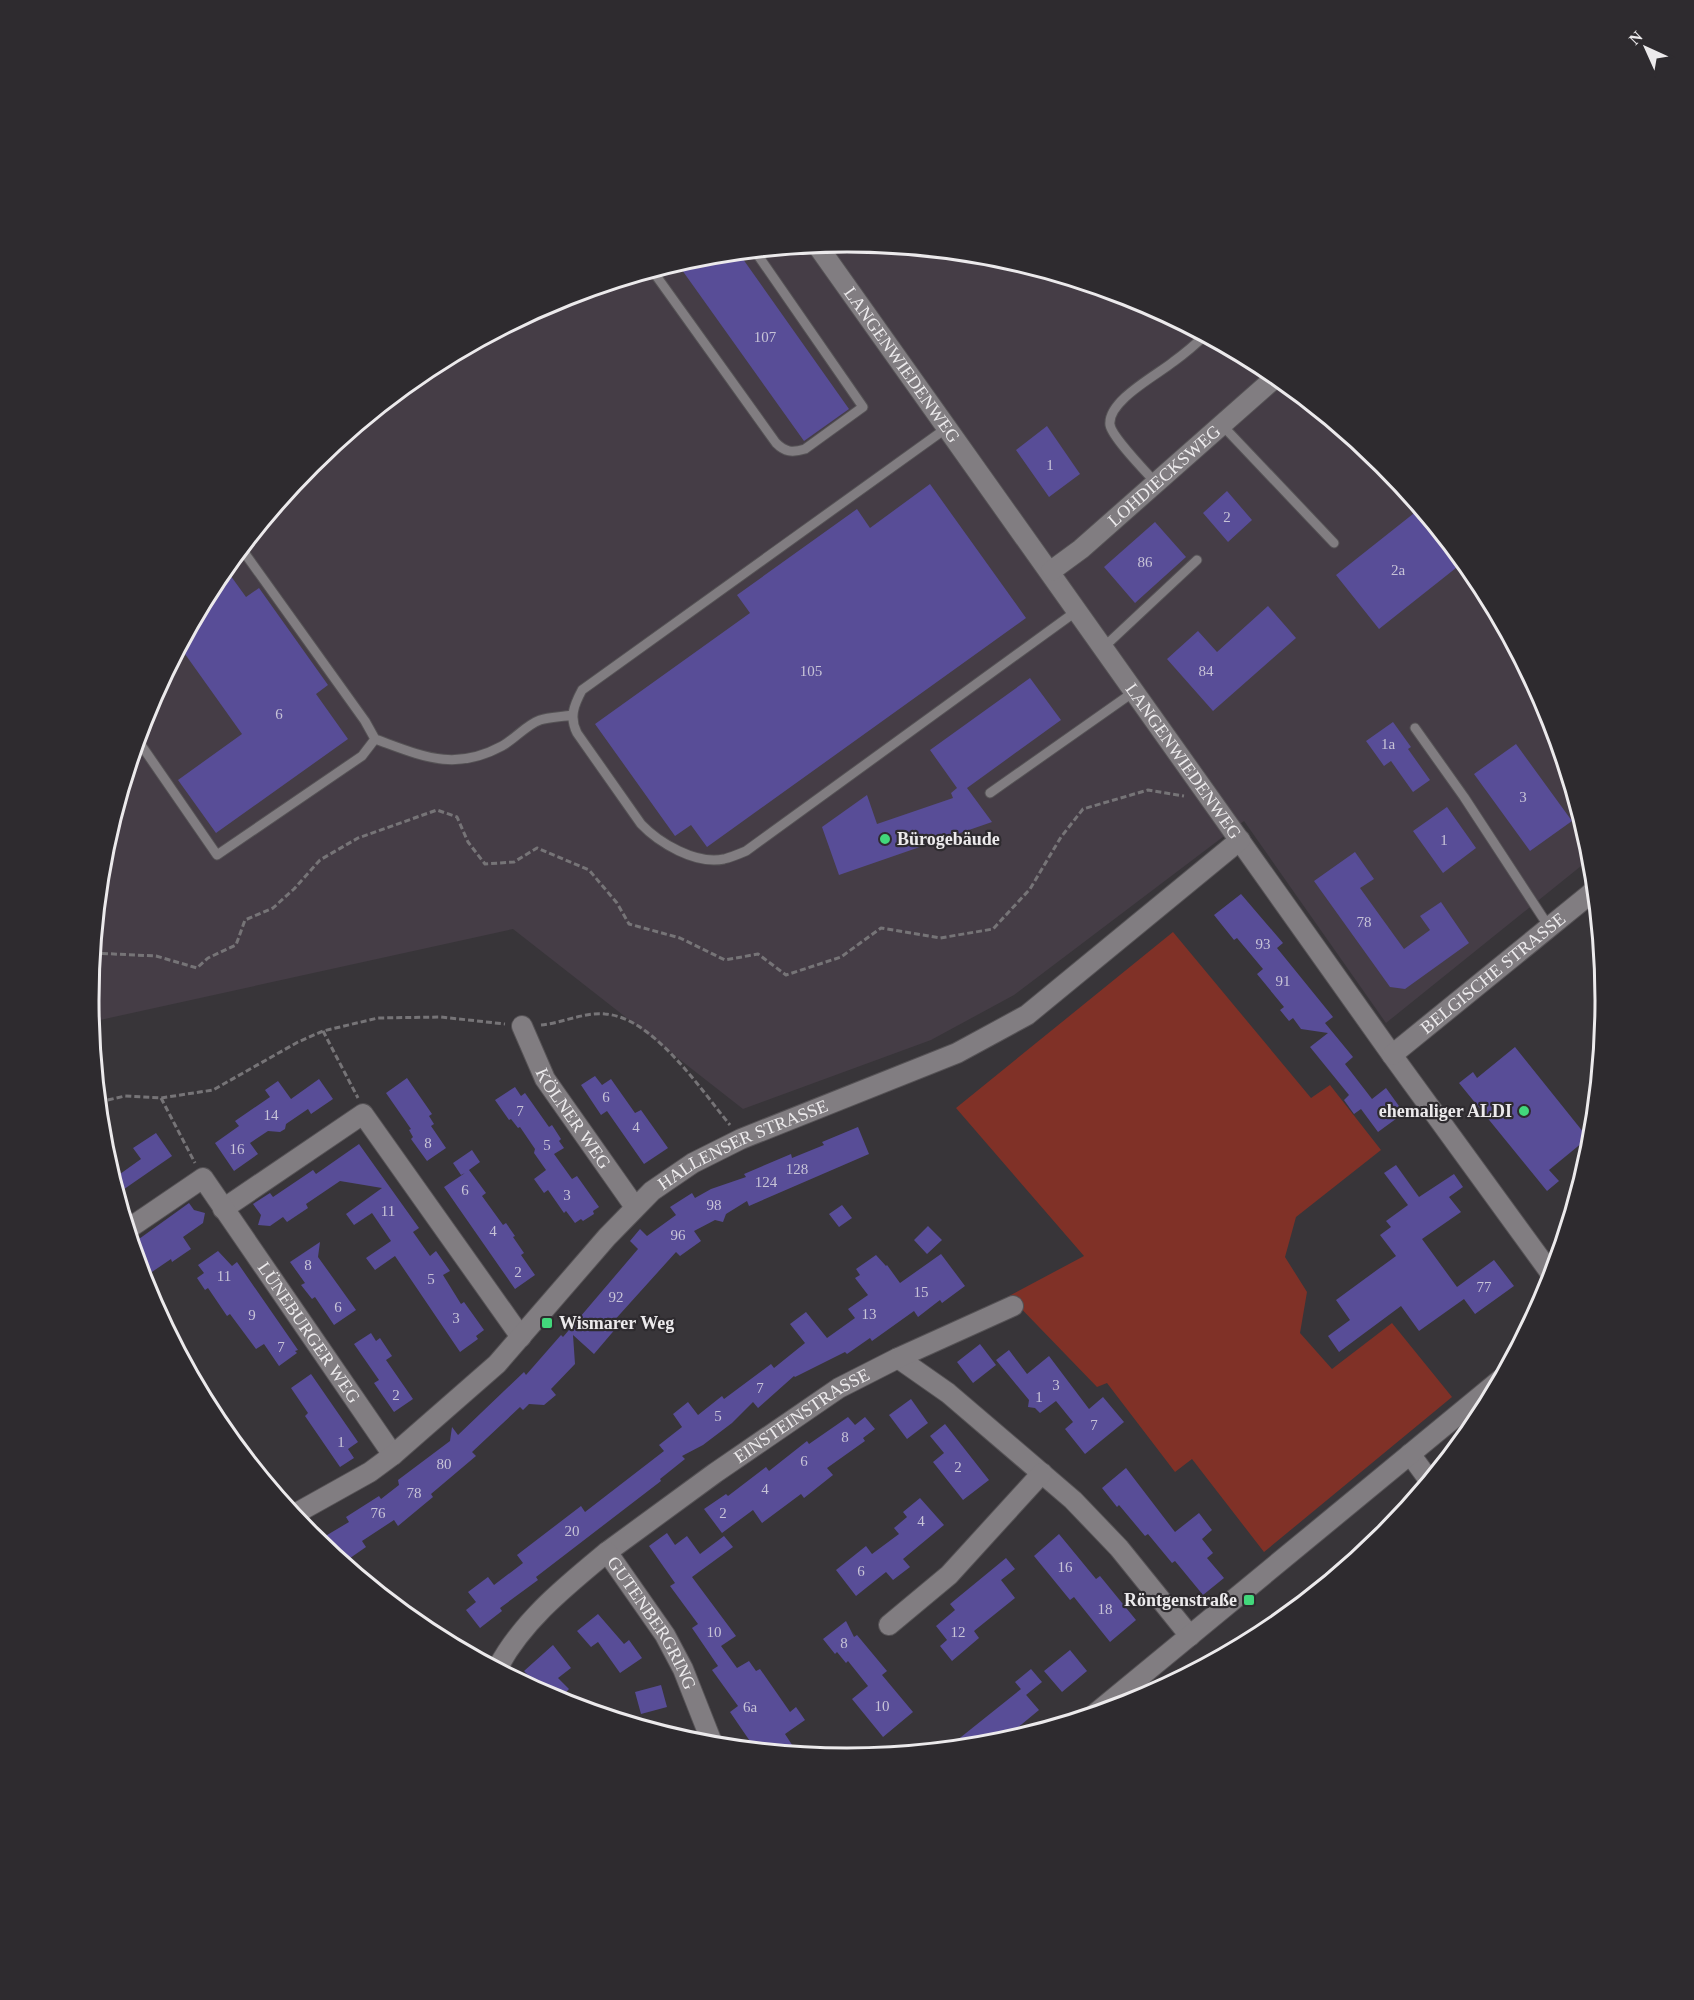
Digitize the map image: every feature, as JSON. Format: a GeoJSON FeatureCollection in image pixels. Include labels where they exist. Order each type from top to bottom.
{"type":"FeatureCollection","features":[{"type":"Feature","properties":{"kind":"street","name":"LANGENWIEDENWEG"},"geometry":{"type":"LineString","coordinates":[[823,253],[1392,1055],[1545,1266]]}},
{"type":"Feature","properties":{"kind":"street","name":"LOHDIECKSWEG"},"geometry":{"type":"LineString","coordinates":[[1051,572],[1081,549],[1269,383]]}},
{"type":"Feature","properties":{"kind":"street","name":"HALLENSER STRASSE"},"geometry":{"type":"LineString","coordinates":[[301,1511],[370,1472],[393,1455],[497,1364],[607,1237],[652,1191],[693,1163],[741,1139],[957,1053],[1027,1015],[1240,840]]}},
{"type":"Feature","properties":{"kind":"street","name":"BELGISCHE STRASSE"},"geometry":{"type":"LineString","coordinates":[[1392,1055],[1588,896]]}},
{"type":"Feature","properties":{"kind":"street","name":"KÖLNER WEG"},"geometry":{"type":"LineString","coordinates":[[522,1026],[545,1079],[635,1206]]}},
{"type":"Feature","properties":{"kind":"street"},"geometry":{"type":"LineString","coordinates":[[223,1209],[363,1114],[521,1337]]}},
{"type":"Feature","properties":{"kind":"street"},"geometry":{"type":"LineString","coordinates":[[134,1225],[203,1179]]}},
{"type":"Feature","properties":{"kind":"street","name":"LÜNEBURGER WEG"},"geometry":{"type":"LineString","coordinates":[[203,1179],[393,1455]]}},
{"type":"Feature","properties":{"kind":"street","name":"EINSTEINSTRASSE"},"geometry":{"type":"LineString","coordinates":[[607,1552],[715,1473],[839,1388],[898,1358],[1012,1306]]}},
{"type":"Feature","properties":{"kind":"street"},"geometry":{"type":"LineString","coordinates":[[898,1358],[948,1393],[1073,1500],[1119,1548],[1190,1636]]}},
{"type":"Feature","properties":{"kind":"street"},"geometry":{"type":"LineString","coordinates":[[1115,1698],[1482,1395]]}},
{"type":"Feature","properties":{"kind":"street"},"geometry":{"type":"LineString","coordinates":[[1410,1454],[1425,1474]]}},
{"type":"Feature","properties":{"kind":"street"},"geometry":{"type":"LineString","coordinates":[[889,1625],[949,1575],[1042,1473]]}},
{"type":"Feature","properties":{"kind":"street","name":"GUTENBERGRING"},"geometry":{"type":"LineString","coordinates":[[501,1663],[521,1631],[562,1590],[607,1552],[665,1635],[683,1669],[709,1735]]}},
{"type":"Feature","properties":{"kind":"lane"},"geometry":{"type":"LineString","coordinates":[[656,276],[776,442],[783,450],[794,452],[805,449],[863,407],[760,257]]}},
{"type":"Feature","properties":{"kind":"lane"},"geometry":{"type":"LineString","coordinates":[[1156,483],[1117,438],[1110,425],[1113,411],[1130,394],[1173,363],[1199,340]]}},
{"type":"Feature","properties":{"kind":"lane"},"geometry":{"type":"LineString","coordinates":[[1222,425],[1334,543]]}},
{"type":"Feature","properties":{"kind":"lane"},"geometry":{"type":"LineString","coordinates":[[948,427],[589,684],[582,690],[575,702],[572,715],[577,733],[648,832],[683,853],[710,860],[722,860],[746,851],[1078,610]]}},
{"type":"Feature","properties":{"kind":"lane"},"geometry":{"type":"LineString","coordinates":[[246,555],[365,721],[375,739],[423,757],[452,761],[478,757],[503,745],[539,720],[572,715]]}},
{"type":"Feature","properties":{"kind":"lane"},"geometry":{"type":"LineString","coordinates":[[1104,647],[1197,560]]}},
{"type":"Feature","properties":{"kind":"lane"},"geometry":{"type":"LineString","coordinates":[[990,793],[1135,691]]}},
{"type":"Feature","properties":{"kind":"lane"},"geometry":{"type":"LineString","coordinates":[[1415,728],[1464,797],[1549,927]]}},
{"type":"Feature","properties":{"kind":"lane"},"geometry":{"type":"LineString","coordinates":[[143,749],[218,855],[362,756],[375,739]]}},
{"type":"Feature","properties":{"kind":"path"},"geometry":{"type":"LineString","coordinates":[[101,953],[156,956],[197,968],[208,958],[236,945],[245,920],[273,908],[320,860],[358,838],[437,810],[457,817],[468,842],[485,864],[514,862],[537,848],[589,870],[617,903],[629,924],[680,938],[725,960],[758,954],[786,975],[841,957],[881,928],[940,939],[993,929],[1030,889],[1061,837],[1083,809],[1148,790],[1213,801]]}},
{"type":"Feature","properties":{"kind":"path"},"geometry":{"type":"LineString","coordinates":[[105,1101],[125,1096],[160,1098],[213,1090],[298,1042],[323,1031],[378,1018],[441,1017],[522,1026],[546,1024],[603,1013],[622,1017],[665,1046],[741,1139]]}},
{"type":"Feature","properties":{"kind":"path"},"geometry":{"type":"LineString","coordinates":[[323,1031],[362,1105],[363,1114]]}},
{"type":"Feature","properties":{"kind":"path"},"geometry":{"type":"LineString","coordinates":[[160,1098],[203,1179]]}},
{"type":"Feature","properties":{"kind":"shaded area"},"geometry":{"type":"Polygon","coordinates":[[[847,252],[945,258],[1041,277],[1133,309],[1178,329],[1263,378],[1302,407],[1376,471],[1409,507],[1469,584],[1495,626],[1518,669],[1555,760],[1570,806],[1583,865],[1386,1023],[1244,821],[1014,995],[931,1040],[743,1109],[513,929],[100,1020],[101,951],[105,902],[124,806],[139,760],[176,669],[199,626],[225,584],[285,507],[318,471],[392,407],[431,378],[516,329],[561,309],[653,277],[749,258],[798,254],[847,252]]]}},
{"type":"Feature","properties":{"kind":"shaded area"},"geometry":{"type":"Polygon","coordinates":[[[1173,932],[1311,1098],[1330,1085],[1381,1150],[1296,1217],[1285,1257],[1307,1292],[1300,1333],[1332,1369],[1392,1323],[1452,1397],[1264,1552],[1192,1459],[1175,1472],[1107,1383],[1097,1387],[1009,1296],[1084,1256],[956,1108],[1173,932]]]}},
{"type":"Feature","properties":{"kind":"building"},"geometry":{"type":"Polygon","coordinates":[[[743,259],[849,409],[804,441],[682,270],[743,259]]]}},
{"type":"Feature","properties":{"kind":"building"},"geometry":{"type":"Polygon","coordinates":[[[1047,426],[1080,474],[1049,497],[1016,450],[1047,426]]]}},
{"type":"Feature","properties":{"kind":"building"},"geometry":{"type":"Polygon","coordinates":[[[930,484],[1026,618],[707,847],[691,825],[675,836],[595,724],[750,613],[737,595],[857,509],[870,528],[930,484]]]}},
{"type":"Feature","properties":{"kind":"building"},"geometry":{"type":"Polygon","coordinates":[[[1227,491],[1252,520],[1228,542],[1203,513],[1227,491]]]}},
{"type":"Feature","properties":{"kind":"building"},"geometry":{"type":"Polygon","coordinates":[[[1414,513],[1457,567],[1379,629],[1336,575],[1414,513]]]}},
{"type":"Feature","properties":{"kind":"building"},"geometry":{"type":"Polygon","coordinates":[[[1155,522],[1186,557],[1135,603],[1104,567],[1155,522]]]}},
{"type":"Feature","properties":{"kind":"building"},"geometry":{"type":"Polygon","coordinates":[[[231,576],[246,597],[259,588],[328,685],[316,694],[348,739],[216,833],[178,780],[242,734],[184,653],[231,576]]]}},
{"type":"Feature","properties":{"kind":"building"},"geometry":{"type":"Polygon","coordinates":[[[1268,606],[1296,638],[1213,711],[1167,659],[1198,631],[1217,652],[1268,606]]]}},
{"type":"Feature","properties":{"kind":"building"},"geometry":{"type":"Polygon","coordinates":[[[1030,678],[1061,720],[967,788],[992,822],[839,875],[822,827],[867,795],[877,824],[953,798],[951,793],[957,788],[930,750],[1030,678]]]}},
{"type":"Feature","properties":{"kind":"building"},"geometry":{"type":"Polygon","coordinates":[[[1393,722],[1411,747],[1408,749],[1430,780],[1413,792],[1391,761],[1384,766],[1366,741],[1393,722]]]}},
{"type":"Feature","properties":{"kind":"building"},"geometry":{"type":"Polygon","coordinates":[[[1516,744],[1572,821],[1530,851],[1474,774],[1516,744]]]}},
{"type":"Feature","properties":{"kind":"building"},"geometry":{"type":"Polygon","coordinates":[[[1447,807],[1476,848],[1443,873],[1413,831],[1447,807]]]}},
{"type":"Feature","properties":{"kind":"building"},"geometry":{"type":"Polygon","coordinates":[[[1355,852],[1374,879],[1360,888],[1404,949],[1430,930],[1420,916],[1441,902],[1469,943],[1405,989],[1390,987],[1314,881],[1355,852]]]}},
{"type":"Feature","properties":{"kind":"building"},"geometry":{"type":"Polygon","coordinates":[[[1241,894],[1283,943],[1277,948],[1333,1017],[1325,1023],[1353,1057],[1345,1064],[1372,1099],[1386,1088],[1404,1113],[1378,1132],[1361,1109],[1354,1114],[1344,1100],[1349,1095],[1310,1047],[1328,1033],[1301,1029],[1293,1018],[1289,1021],[1280,1010],[1284,1007],[1257,974],[1263,969],[1237,938],[1234,940],[1214,915],[1241,894]]]}},
{"type":"Feature","properties":{"kind":"building","name":"ehemaliger ALDI"},"geometry":{"type":"Polygon","coordinates":[[[1515,1047],[1583,1132],[1581,1143],[1549,1170],[1559,1181],[1547,1191],[1459,1083],[1473,1072],[1477,1078],[1515,1047]]]}},
{"type":"Feature","properties":{"kind":"building"},"geometry":{"type":"Polygon","coordinates":[[[595,1076],[602,1085],[611,1079],[635,1113],[641,1110],[668,1148],[644,1164],[607,1111],[601,1115],[581,1085],[595,1076]]]}},
{"type":"Feature","properties":{"kind":"building"},"geometry":{"type":"Polygon","coordinates":[[[407,1078],[432,1114],[429,1116],[434,1124],[431,1126],[446,1148],[427,1161],[411,1139],[413,1137],[409,1130],[411,1129],[386,1093],[407,1078]]]}},
{"type":"Feature","properties":{"kind":"building"},"geometry":{"type":"Polygon","coordinates":[[[319,1079],[333,1099],[311,1114],[308,1109],[286,1124],[285,1129],[280,1132],[268,1131],[250,1143],[258,1154],[234,1171],[215,1143],[239,1126],[235,1121],[270,1097],[265,1090],[278,1081],[291,1099],[319,1079]]]}},
{"type":"Feature","properties":{"kind":"building"},"geometry":{"type":"Polygon","coordinates":[[[515,1087],[521,1096],[525,1093],[549,1127],[552,1125],[564,1148],[554,1154],[572,1179],[577,1176],[599,1207],[593,1211],[594,1214],[583,1221],[581,1219],[575,1223],[566,1211],[564,1213],[548,1190],[544,1193],[534,1179],[546,1170],[520,1127],[518,1128],[511,1119],[509,1120],[495,1100],[515,1087]]]}},
{"type":"Feature","properties":{"kind":"building"},"geometry":{"type":"Polygon","coordinates":[[[858,1127],[869,1154],[749,1206],[747,1201],[726,1214],[723,1222],[715,1220],[694,1231],[701,1241],[680,1256],[676,1252],[612,1323],[617,1327],[594,1354],[573,1335],[575,1364],[551,1389],[556,1395],[544,1405],[529,1404],[523,1410],[520,1407],[472,1452],[476,1456],[398,1526],[394,1520],[362,1541],[366,1547],[350,1558],[326,1536],[349,1522],[346,1517],[379,1496],[381,1499],[399,1485],[398,1480],[450,1441],[452,1427],[458,1435],[524,1372],[526,1375],[561,1335],[563,1337],[638,1249],[630,1241],[640,1229],[647,1236],[676,1215],[670,1207],[692,1193],[695,1198],[711,1189],[746,1177],[744,1174],[791,1154],[792,1158],[824,1145],[822,1142],[858,1127]]]}},
{"type":"Feature","properties":{"kind":"building"},"geometry":{"type":"Polygon","coordinates":[[[156,1133],[172,1156],[123,1190],[119,1174],[141,1159],[133,1148],[156,1133]]]}},
{"type":"Feature","properties":{"kind":"building"},"geometry":{"type":"Polygon","coordinates":[[[359,1144],[419,1228],[413,1232],[430,1256],[436,1251],[450,1271],[443,1275],[461,1304],[464,1302],[484,1330],[476,1336],[478,1339],[460,1352],[395,1256],[375,1270],[366,1258],[391,1241],[372,1213],[354,1225],[346,1214],[382,1188],[340,1181],[306,1204],[308,1208],[287,1222],[283,1217],[270,1226],[258,1225],[261,1215],[253,1204],[270,1193],[273,1197],[313,1170],[316,1174],[359,1144]]]}},
{"type":"Feature","properties":{"kind":"building"},"geometry":{"type":"Polygon","coordinates":[[[472,1150],[480,1162],[469,1170],[486,1193],[482,1196],[503,1225],[506,1223],[515,1236],[513,1237],[524,1253],[521,1255],[535,1275],[515,1289],[444,1187],[465,1173],[461,1175],[453,1163],[472,1150]]]}},
{"type":"Feature","properties":{"kind":"building"},"geometry":{"type":"Polygon","coordinates":[[[1396,1165],[1419,1197],[1454,1174],[1463,1187],[1449,1197],[1461,1212],[1422,1239],[1457,1287],[1494,1260],[1514,1286],[1475,1314],[1464,1299],[1419,1331],[1401,1306],[1339,1352],[1328,1336],[1350,1320],[1336,1300],[1396,1256],[1380,1235],[1391,1227],[1386,1221],[1408,1205],[1384,1173],[1396,1165]]]}},
{"type":"Feature","properties":{"kind":"building"},"geometry":{"type":"Polygon","coordinates":[[[189,1203],[194,1210],[205,1213],[203,1223],[183,1237],[191,1249],[151,1273],[139,1239],[189,1203]]]}},
{"type":"Feature","properties":{"kind":"building"},"geometry":{"type":"Polygon","coordinates":[[[842,1205],[852,1218],[839,1227],[829,1214],[842,1205]]]}},
{"type":"Feature","properties":{"kind":"building"},"geometry":{"type":"Polygon","coordinates":[[[928,1226],[942,1240],[927,1254],[914,1240],[928,1226]]]}},
{"type":"Feature","properties":{"kind":"building"},"geometry":{"type":"Polygon","coordinates":[[[320,1242],[318,1257],[356,1310],[334,1325],[315,1297],[312,1299],[301,1285],[305,1283],[290,1262],[320,1242]]]}},
{"type":"Feature","properties":{"kind":"building"},"geometry":{"type":"Polygon","coordinates":[[[218,1251],[232,1266],[237,1262],[298,1350],[279,1366],[264,1344],[256,1349],[230,1314],[227,1316],[208,1288],[205,1290],[197,1278],[204,1273],[198,1265],[218,1251]]]}},
{"type":"Feature","properties":{"kind":"building"},"geometry":{"type":"Polygon","coordinates":[[[941,1254],[965,1286],[942,1303],[940,1300],[918,1317],[914,1311],[872,1341],[870,1338],[847,1354],[845,1352],[794,1376],[758,1408],[753,1402],[732,1423],[703,1445],[682,1456],[685,1459],[660,1479],[661,1481],[536,1577],[538,1580],[500,1608],[502,1611],[480,1628],[466,1610],[476,1602],[468,1592],[488,1577],[494,1585],[523,1563],[517,1555],[581,1506],[585,1512],[664,1451],[659,1445],[682,1427],[673,1414],[688,1402],[698,1415],[722,1396],[724,1399],[771,1364],[774,1368],[805,1343],[790,1324],[806,1312],[827,1338],[855,1318],[848,1309],[868,1295],[855,1278],[860,1275],[856,1269],[876,1255],[887,1265],[900,1283],[941,1254]]]}},
{"type":"Feature","properties":{"kind":"building"},"geometry":{"type":"Polygon","coordinates":[[[371,1333],[376,1341],[380,1338],[392,1356],[386,1360],[413,1399],[394,1412],[374,1383],[379,1380],[354,1344],[371,1333]]]}},
{"type":"Feature","properties":{"kind":"building"},"geometry":{"type":"Polygon","coordinates":[[[980,1344],[996,1365],[973,1383],[957,1362],[980,1344]]]}},
{"type":"Feature","properties":{"kind":"building"},"geometry":{"type":"Polygon","coordinates":[[[1009,1350],[1027,1374],[1049,1356],[1089,1409],[1103,1397],[1124,1422],[1085,1454],[1065,1429],[1073,1422],[1056,1401],[1040,1413],[1035,1408],[1028,1407],[1029,1400],[996,1360],[1009,1350]]]}},
{"type":"Feature","properties":{"kind":"building"},"geometry":{"type":"Polygon","coordinates":[[[311,1374],[358,1442],[348,1449],[354,1458],[340,1467],[305,1416],[308,1413],[291,1388],[311,1374]]]}},
{"type":"Feature","properties":{"kind":"building"},"geometry":{"type":"Polygon","coordinates":[[[911,1399],[928,1423],[907,1439],[889,1415],[911,1399]]]}},
{"type":"Feature","properties":{"kind":"building"},"geometry":{"type":"Polygon","coordinates":[[[848,1417],[855,1425],[865,1417],[875,1429],[863,1438],[865,1441],[827,1468],[833,1475],[804,1498],[801,1494],[762,1523],[753,1510],[722,1533],[704,1509],[726,1494],[728,1496],[766,1467],[769,1471],[807,1441],[809,1444],[848,1417]]]}},
{"type":"Feature","properties":{"kind":"building"},"geometry":{"type":"Polygon","coordinates":[[[945,1424],[989,1480],[963,1500],[933,1462],[944,1453],[930,1436],[945,1424]]]}},
{"type":"Feature","properties":{"kind":"building"},"geometry":{"type":"Polygon","coordinates":[[[1126,1468],[1175,1532],[1199,1513],[1212,1530],[1202,1539],[1213,1553],[1207,1558],[1224,1578],[1203,1595],[1175,1561],[1172,1563],[1148,1534],[1145,1536],[1102,1488],[1126,1468]]]}},
{"type":"Feature","properties":{"kind":"building"},"geometry":{"type":"Polygon","coordinates":[[[920,1498],[944,1525],[903,1559],[910,1567],[893,1580],[886,1572],[856,1596],[836,1570],[866,1546],[872,1554],[899,1534],[894,1528],[907,1517],[903,1512],[920,1498]]]}},
{"type":"Feature","properties":{"kind":"building"},"geometry":{"type":"Polygon","coordinates":[[[667,1533],[675,1545],[687,1536],[700,1554],[724,1536],[733,1547],[692,1577],[736,1636],[721,1646],[737,1668],[749,1661],[756,1671],[760,1669],[790,1712],[796,1707],[805,1720],[785,1734],[793,1746],[751,1742],[730,1712],[738,1706],[712,1670],[718,1666],[692,1628],[698,1624],[670,1586],[675,1583],[649,1546],[667,1533]]]}},
{"type":"Feature","properties":{"kind":"building"},"geometry":{"type":"Polygon","coordinates":[[[1059,1534],[1096,1579],[1100,1576],[1136,1620],[1110,1642],[1074,1597],[1070,1600],[1034,1556],[1059,1534]]]}},
{"type":"Feature","properties":{"kind":"building"},"geometry":{"type":"Polygon","coordinates":[[[1006,1558],[1015,1569],[1001,1580],[1015,1598],[974,1631],[979,1638],[952,1661],[940,1646],[947,1640],[936,1626],[955,1610],[950,1604],[1006,1558]]]}},
{"type":"Feature","properties":{"kind":"building"},"geometry":{"type":"Polygon","coordinates":[[[598,1614],[624,1644],[629,1640],[642,1658],[620,1673],[598,1642],[591,1647],[577,1631],[598,1614]]]}},
{"type":"Feature","properties":{"kind":"building"},"geometry":{"type":"Polygon","coordinates":[[[846,1621],[854,1637],[857,1635],[887,1671],[882,1675],[913,1712],[883,1737],[852,1699],[868,1686],[848,1661],[846,1663],[837,1652],[835,1654],[823,1639],[846,1621]]]}},
{"type":"Feature","properties":{"kind":"building"},"geometry":{"type":"Polygon","coordinates":[[[553,1645],[571,1668],[558,1678],[569,1689],[566,1693],[561,1691],[530,1677],[524,1671],[553,1645]]]}},
{"type":"Feature","properties":{"kind":"building"},"geometry":{"type":"Polygon","coordinates":[[[1070,1650],[1087,1671],[1062,1692],[1044,1671],[1070,1650]]]}},
{"type":"Feature","properties":{"kind":"building"},"geometry":{"type":"Polygon","coordinates":[[[1031,1669],[1042,1682],[1026,1695],[1015,1682],[1031,1669]]]}},
{"type":"Feature","properties":{"kind":"building"},"geometry":{"type":"Polygon","coordinates":[[[661,1685],[667,1707],[641,1714],[635,1692],[661,1685]]]}},
{"type":"Feature","properties":{"kind":"building"},"geometry":{"type":"Polygon","coordinates":[[[1021,1689],[1039,1710],[1016,1729],[957,1740],[1021,1689]]]}},
{"type":"Feature","properties":{"kind":"place","name":"Bürogebäude"},"geometry":{"type":"Point","coordinates":[885,839]}},
{"type":"Feature","properties":{"kind":"place","name":"ehemaliger ALDI"},"geometry":{"type":"Point","coordinates":[1524,1111]}},
{"type":"Feature","properties":{"kind":"place","name":"Wismarer Weg"},"geometry":{"type":"Point","coordinates":[547,1323]}},
{"type":"Feature","properties":{"kind":"place","name":"Röntgenstraße"},"geometry":{"type":"Point","coordinates":[1249,1600]}}]}
